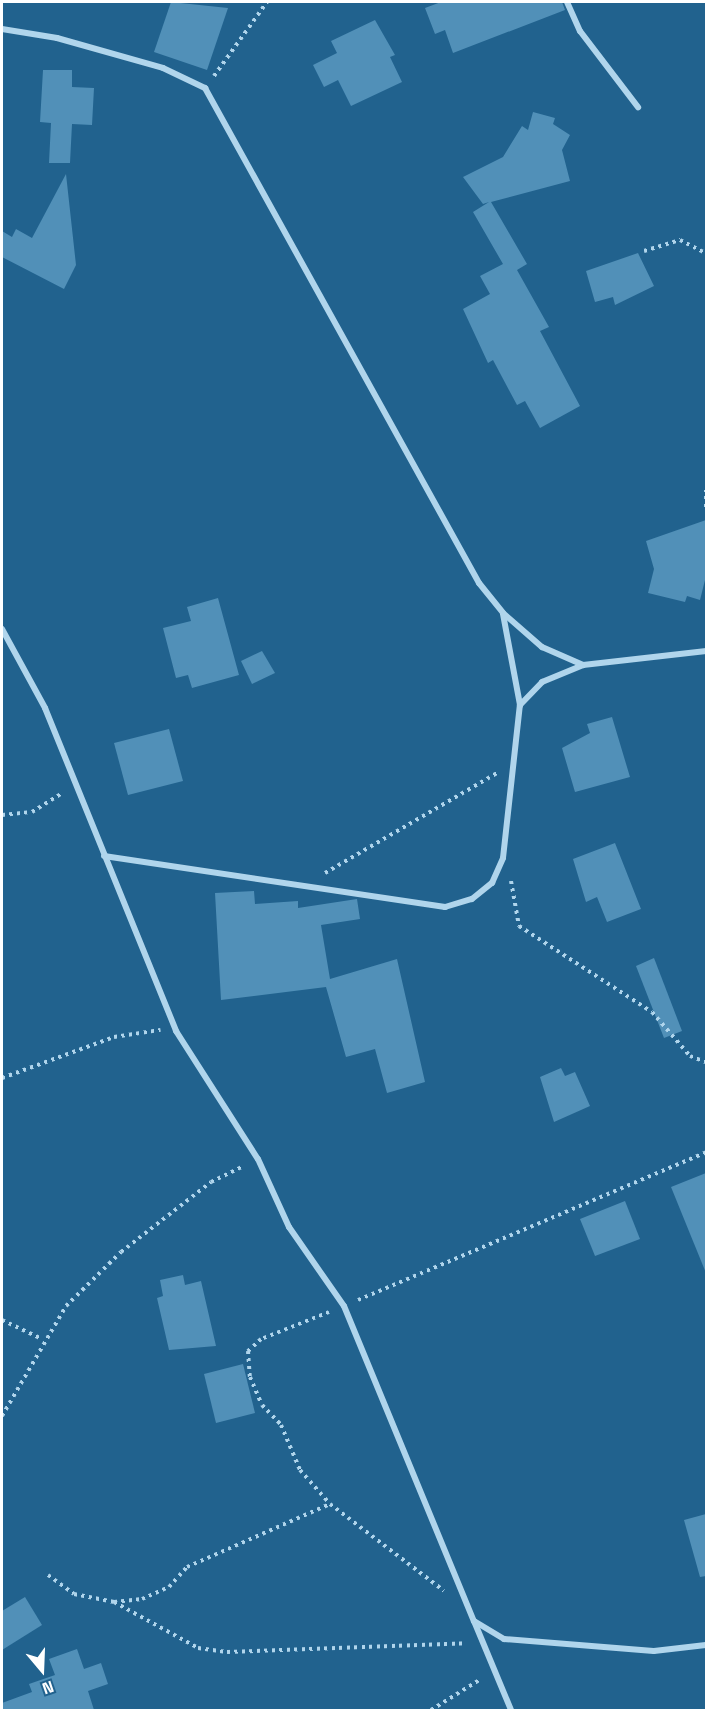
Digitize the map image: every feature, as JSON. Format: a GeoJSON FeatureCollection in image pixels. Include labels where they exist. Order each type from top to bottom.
{"type":"FeatureCollection","features":[{"type":"Feature","properties":{"kind":"street"},"geometry":{"type":"LineString","coordinates":[[567,2],[580,31],[638,107]]}},
{"type":"Feature","properties":{"kind":"street"},"geometry":{"type":"LineString","coordinates":[[2,29],[162,68],[205,88],[479,583],[503,613],[542,647],[584,665]]}},
{"type":"Feature","properties":{"kind":"street"},"geometry":{"type":"LineString","coordinates":[[104,856],[445,907],[472,899],[492,883],[503,858],[520,705],[503,613]]}},
{"type":"Feature","properties":{"kind":"street"},"geometry":{"type":"LineString","coordinates":[[2,628],[45,708],[71,784],[104,856],[176,1031],[258,1159],[290,1227],[344,1306],[462,1602],[474,1621],[480,1642],[511,1710]]}},
{"type":"Feature","properties":{"kind":"street"},"geometry":{"type":"LineString","coordinates":[[520,705],[542,682],[584,665],[706,651]]}},
{"type":"Feature","properties":{"kind":"street"},"geometry":{"type":"LineString","coordinates":[[474,1621],[504,1640],[654,1651],[706,1646]]}},
{"type":"Feature","properties":{"kind":"path"},"geometry":{"type":"LineString","coordinates":[[205,88],[267,2]]}},
{"type":"Feature","properties":{"kind":"path"},"geometry":{"type":"LineString","coordinates":[[644,251],[680,240],[706,253]]}},
{"type":"Feature","properties":{"kind":"path"},"geometry":{"type":"LineString","coordinates":[[705,507],[706,490]]}},
{"type":"Feature","properties":{"kind":"path"},"geometry":{"type":"LineString","coordinates":[[301,887],[513,763]]}},
{"type":"Feature","properties":{"kind":"path"},"geometry":{"type":"LineString","coordinates":[[2,815],[52,803],[71,784]]}},
{"type":"Feature","properties":{"kind":"path"},"geometry":{"type":"LineString","coordinates":[[503,858],[519,926],[652,1012],[690,1056],[706,1062]]}},
{"type":"Feature","properties":{"kind":"path"},"geometry":{"type":"LineString","coordinates":[[2,1078],[145,1029],[176,1031]]}},
{"type":"Feature","properties":{"kind":"path"},"geometry":{"type":"LineString","coordinates":[[462,1602],[420,1576],[330,1504],[300,1470],[281,1425],[262,1405],[250,1377],[248,1351],[261,1339],[706,1152]]}},
{"type":"Feature","properties":{"kind":"path"},"geometry":{"type":"LineString","coordinates":[[2,1416],[42,1339],[66,1306],[121,1252],[211,1182],[258,1159]]}},
{"type":"Feature","properties":{"kind":"path"},"geometry":{"type":"LineString","coordinates":[[2,1320],[42,1339]]}},
{"type":"Feature","properties":{"kind":"path"},"geometry":{"type":"LineString","coordinates":[[114,1602],[142,1599],[169,1587],[187,1567],[330,1504]]}},
{"type":"Feature","properties":{"kind":"path"},"geometry":{"type":"LineString","coordinates":[[48,1575],[74,1594],[114,1602],[198,1648],[227,1652],[480,1642]]}},
{"type":"Feature","properties":{"kind":"path"},"geometry":{"type":"LineString","coordinates":[[431,1710],[494,1671]]}},
{"type":"Feature","properties":{"kind":"building"},"geometry":{"type":"Polygon","coordinates":[[[171,2],[228,8],[207,70],[154,52],[171,2]]]}},
{"type":"Feature","properties":{"kind":"building"},"geometry":{"type":"Polygon","coordinates":[[[441,2],[562,2],[565,10],[453,53],[445,30],[435,34],[425,8],[441,2]]]}},
{"type":"Feature","properties":{"kind":"building"},"geometry":{"type":"Polygon","coordinates":[[[375,20],[395,55],[390,57],[402,82],[351,106],[338,80],[324,87],[313,65],[337,53],[331,41],[375,20]]]}},
{"type":"Feature","properties":{"kind":"building"},"geometry":{"type":"Polygon","coordinates":[[[43,70],[72,70],[72,87],[94,88],[92,125],[72,124],[70,163],[49,163],[51,123],[40,122],[43,70]]]}},
{"type":"Feature","properties":{"kind":"building"},"geometry":{"type":"Polygon","coordinates":[[[533,112],[555,118],[553,124],[570,135],[562,150],[570,181],[491,202],[527,264],[517,270],[549,327],[540,331],[580,406],[540,428],[525,401],[517,405],[493,360],[488,363],[463,309],[490,294],[480,276],[503,264],[473,212],[489,202],[483,204],[463,177],[503,157],[522,126],[528,130],[533,112]]]}},
{"type":"Feature","properties":{"kind":"building"},"geometry":{"type":"Polygon","coordinates":[[[66,174],[76,265],[64,289],[2,257],[2,231],[12,237],[16,229],[32,238],[66,174]]]}},
{"type":"Feature","properties":{"kind":"building"},"geometry":{"type":"Polygon","coordinates":[[[638,253],[654,286],[615,305],[613,297],[595,302],[586,271],[638,253]]]}},
{"type":"Feature","properties":{"kind":"building"},"geometry":{"type":"Polygon","coordinates":[[[706,520],[706,576],[700,600],[687,596],[685,602],[648,593],[654,569],[646,541],[706,520]]]}},
{"type":"Feature","properties":{"kind":"building"},"geometry":{"type":"Polygon","coordinates":[[[218,598],[239,675],[192,688],[188,675],[176,678],[163,628],[191,621],[187,607],[218,598]]]}},
{"type":"Feature","properties":{"kind":"building"},"geometry":{"type":"Polygon","coordinates":[[[262,651],[275,673],[252,684],[241,661],[262,651]]]}},
{"type":"Feature","properties":{"kind":"building"},"geometry":{"type":"Polygon","coordinates":[[[612,717],[630,777],[575,792],[562,748],[590,733],[587,724],[612,717]]]}},
{"type":"Feature","properties":{"kind":"building"},"geometry":{"type":"Polygon","coordinates":[[[169,729],[183,781],[128,795],[114,743],[169,729]]]}},
{"type":"Feature","properties":{"kind":"building"},"geometry":{"type":"Polygon","coordinates":[[[615,843],[641,909],[607,922],[597,897],[586,902],[573,859],[615,843]]]}},
{"type":"Feature","properties":{"kind":"building"},"geometry":{"type":"Polygon","coordinates":[[[254,891],[255,904],[298,901],[298,908],[357,899],[360,919],[321,925],[330,979],[397,959],[425,1082],[387,1093],[375,1049],[346,1057],[326,987],[221,1000],[215,893],[254,891]]]}},
{"type":"Feature","properties":{"kind":"building"},"geometry":{"type":"Polygon","coordinates":[[[654,958],[682,1031],[664,1038],[636,966],[654,958]]]}},
{"type":"Feature","properties":{"kind":"building"},"geometry":{"type":"Polygon","coordinates":[[[561,1068],[565,1076],[575,1072],[590,1106],[554,1122],[540,1077],[561,1068]]]}},
{"type":"Feature","properties":{"kind":"building"},"geometry":{"type":"Polygon","coordinates":[[[706,1173],[706,1273],[671,1187],[706,1173]]]}},
{"type":"Feature","properties":{"kind":"building"},"geometry":{"type":"Polygon","coordinates":[[[625,1201],[640,1239],[595,1256],[580,1219],[625,1201]]]}},
{"type":"Feature","properties":{"kind":"building"},"geometry":{"type":"Polygon","coordinates":[[[183,1275],[185,1285],[201,1281],[216,1346],[169,1350],[157,1298],[163,1296],[160,1280],[183,1275]]]}},
{"type":"Feature","properties":{"kind":"building"},"geometry":{"type":"Polygon","coordinates":[[[243,1364],[255,1413],[216,1423],[204,1374],[243,1364]]]}},
{"type":"Feature","properties":{"kind":"building"},"geometry":{"type":"Polygon","coordinates":[[[706,1514],[706,1576],[700,1577],[684,1520],[706,1514]]]}},
{"type":"Feature","properties":{"kind":"building"},"geometry":{"type":"Polygon","coordinates":[[[25,1597],[42,1625],[2,1650],[2,1611],[25,1597]]]}},
{"type":"Feature","properties":{"kind":"building"},"geometry":{"type":"Polygon","coordinates":[[[77,1649],[84,1669],[101,1663],[108,1684],[88,1691],[94,1710],[2,1710],[2,1703],[32,1692],[29,1684],[55,1675],[49,1659],[77,1649]]]}}]}
